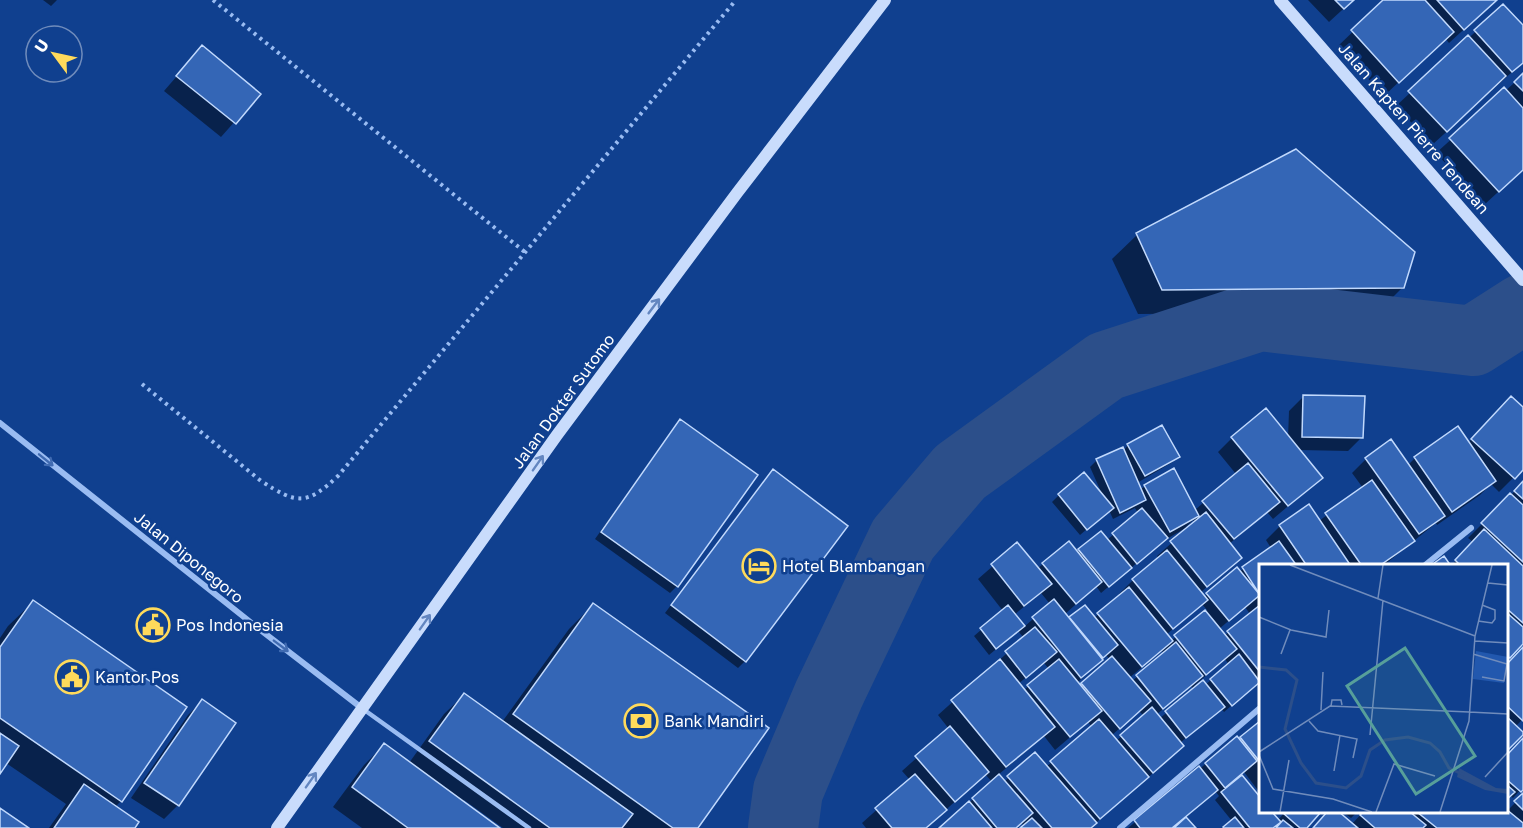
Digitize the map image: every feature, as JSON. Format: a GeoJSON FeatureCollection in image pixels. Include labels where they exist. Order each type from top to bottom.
{"type":"FeatureCollection","features":[{"type":"Feature","properties":{"kind":"main road","name":"Jalan Dokter Sutomo"},"geometry":{"type":"LineString","coordinates":[[277,828],[557,435],[737,193],[885,0]]}},
{"type":"Feature","properties":{"kind":"main road","name":"Jalan Kapten Pierre Tendean"},"geometry":{"type":"LineString","coordinates":[[1280,0],[1523,280]]}},
{"type":"Feature","properties":{"kind":"street","name":"Jalan Diponegoro"},"geometry":{"type":"LineString","coordinates":[[0,423],[363,709]]}},
{"type":"Feature","properties":{"kind":"street"},"geometry":{"type":"LineString","coordinates":[[1427,564],[1472,528]]}},
{"type":"Feature","properties":{"kind":"street"},"geometry":{"type":"LineString","coordinates":[[1120,828],[1259,709]]}},
{"type":"Feature","properties":{"kind":"lane"},"geometry":{"type":"LineString","coordinates":[[363,709],[530,828]]}},
{"type":"Feature","properties":{"kind":"path"},"geometry":{"type":"LineString","coordinates":[[213,0],[526,253]]}},
{"type":"Feature","properties":{"kind":"path"},"geometry":{"type":"LineString","coordinates":[[142,384],[261,481],[283,495],[303,500],[322,491],[338,476],[736,0]]}},
{"type":"Feature","properties":{"kind":"building"},"geometry":{"type":"Polygon","coordinates":[[[1335,0],[1354,0],[1344,9],[1335,0]]]}},
{"type":"Feature","properties":{"kind":"building"},"geometry":{"type":"Polygon","coordinates":[[[1383,0],[1425,0],[1454,32],[1399,83],[1351,30],[1383,0]]]}},
{"type":"Feature","properties":{"kind":"building"},"geometry":{"type":"Polygon","coordinates":[[[1437,0],[1497,0],[1464,30],[1437,0]]]}},
{"type":"Feature","properties":{"kind":"building"},"geometry":{"type":"Polygon","coordinates":[[[1503,4],[1523,25],[1523,63],[1512,72],[1474,30],[1503,4]]]}},
{"type":"Feature","properties":{"kind":"building"},"geometry":{"type":"Polygon","coordinates":[[[1468,35],[1506,76],[1447,132],[1408,91],[1468,35]]]}},
{"type":"Feature","properties":{"kind":"building"},"geometry":{"type":"Polygon","coordinates":[[[202,45],[261,94],[236,124],[176,76],[202,45]]]}},
{"type":"Feature","properties":{"kind":"building"},"geometry":{"type":"Polygon","coordinates":[[[1523,73],[1523,91],[1514,82],[1523,73]]]}},
{"type":"Feature","properties":{"kind":"building"},"geometry":{"type":"Polygon","coordinates":[[[1504,87],[1523,108],[1523,170],[1499,192],[1449,138],[1504,87]]]}},
{"type":"Feature","properties":{"kind":"building"},"geometry":{"type":"Polygon","coordinates":[[[1296,149],[1415,252],[1404,288],[1162,290],[1136,233],[1296,149]]]}},
{"type":"Feature","properties":{"kind":"building"},"geometry":{"type":"Polygon","coordinates":[[[1303,395],[1365,396],[1363,438],[1302,437],[1303,395]]]}},
{"type":"Feature","properties":{"kind":"building"},"geometry":{"type":"Polygon","coordinates":[[[1511,396],[1523,407],[1523,470],[1515,479],[1471,439],[1511,396]]]}},
{"type":"Feature","properties":{"kind":"building"},"geometry":{"type":"Polygon","coordinates":[[[1266,408],[1323,478],[1288,506],[1231,437],[1266,408]]]}},
{"type":"Feature","properties":{"kind":"building"},"geometry":{"type":"Polygon","coordinates":[[[680,419],[758,475],[678,587],[601,532],[680,419]]]}},
{"type":"Feature","properties":{"kind":"building"},"geometry":{"type":"Polygon","coordinates":[[[1162,425],[1180,457],[1145,476],[1127,444],[1162,425]]]}},
{"type":"Feature","properties":{"kind":"building"},"geometry":{"type":"Polygon","coordinates":[[[1458,426],[1496,481],[1452,512],[1414,457],[1458,426]]]}},
{"type":"Feature","properties":{"kind":"building"},"geometry":{"type":"Polygon","coordinates":[[[1391,439],[1445,516],[1419,534],[1365,458],[1391,439]]]}},
{"type":"Feature","properties":{"kind":"building"},"geometry":{"type":"Polygon","coordinates":[[[1123,447],[1146,500],[1120,513],[1096,459],[1123,447]]]}},
{"type":"Feature","properties":{"kind":"building"},"geometry":{"type":"Polygon","coordinates":[[[1248,463],[1280,502],[1234,539],[1202,501],[1248,463]]]}},
{"type":"Feature","properties":{"kind":"building"},"geometry":{"type":"Polygon","coordinates":[[[1174,468],[1199,516],[1170,532],[1144,485],[1174,468]]]}},
{"type":"Feature","properties":{"kind":"building","name":"Hotel Blambangan"},"geometry":{"type":"Polygon","coordinates":[[[773,469],[848,526],[746,662],[671,605],[773,469]]]}},
{"type":"Feature","properties":{"kind":"building"},"geometry":{"type":"Polygon","coordinates":[[[1084,472],[1114,508],[1087,530],[1058,494],[1084,472]]]}},
{"type":"Feature","properties":{"kind":"building"},"geometry":{"type":"Polygon","coordinates":[[[1372,480],[1415,541],[1382,564],[1361,564],[1325,513],[1372,480]]]}},
{"type":"Feature","properties":{"kind":"building"},"geometry":{"type":"Polygon","coordinates":[[[1523,481],[1523,499],[1514,491],[1523,481]]]}},
{"type":"Feature","properties":{"kind":"building"},"geometry":{"type":"Polygon","coordinates":[[[1510,493],[1523,505],[1523,562],[1481,523],[1510,493]]]}},
{"type":"Feature","properties":{"kind":"building"},"geometry":{"type":"Polygon","coordinates":[[[1309,504],[1350,564],[1306,564],[1279,525],[1309,504]]]}},
{"type":"Feature","properties":{"kind":"building"},"geometry":{"type":"Polygon","coordinates":[[[1142,508],[1168,538],[1137,564],[1112,533],[1142,508]]]}},
{"type":"Feature","properties":{"kind":"building"},"geometry":{"type":"Polygon","coordinates":[[[1206,512],[1242,558],[1207,587],[1170,541],[1206,512]]]}},
{"type":"Feature","properties":{"kind":"building"},"geometry":{"type":"Polygon","coordinates":[[[1484,529],[1523,566],[1523,623],[1508,610],[1508,564],[1459,564],[1455,560],[1484,529]]]}},
{"type":"Feature","properties":{"kind":"building"},"geometry":{"type":"Polygon","coordinates":[[[1101,531],[1132,568],[1109,587],[1078,549],[1101,531]]]}},
{"type":"Feature","properties":{"kind":"building"},"geometry":{"type":"Polygon","coordinates":[[[1069,541],[1102,582],[1076,604],[1042,563],[1069,541]]]}},
{"type":"Feature","properties":{"kind":"building"},"geometry":{"type":"Polygon","coordinates":[[[1279,541],[1296,564],[1259,564],[1259,593],[1242,567],[1279,541]]]}},
{"type":"Feature","properties":{"kind":"building"},"geometry":{"type":"Polygon","coordinates":[[[1017,542],[1052,584],[1024,606],[991,564],[1017,542]]]}},
{"type":"Feature","properties":{"kind":"building"},"geometry":{"type":"Polygon","coordinates":[[[1167,550],[1208,600],[1173,629],[1132,579],[1167,550]]]}},
{"type":"Feature","properties":{"kind":"building"},"geometry":{"type":"Polygon","coordinates":[[[1444,556],[1450,564],[1433,564],[1444,556]]]}},
{"type":"Feature","properties":{"kind":"building"},"geometry":{"type":"Polygon","coordinates":[[[1237,567],[1259,596],[1229,621],[1206,593],[1237,567]]]}},
{"type":"Feature","properties":{"kind":"building"},"geometry":{"type":"Polygon","coordinates":[[[1129,587],[1173,641],[1142,667],[1097,613],[1129,587]]]}},
{"type":"Feature","properties":{"kind":"building"},"geometry":{"type":"Polygon","coordinates":[[[1054,599],[1103,660],[1081,678],[1032,617],[1054,599]]]}},
{"type":"Feature","properties":{"kind":"building","name":"Kantor Pos"},"geometry":{"type":"Polygon","coordinates":[[[33,600],[187,707],[122,802],[0,718],[0,647],[33,600]]]}},
{"type":"Feature","properties":{"kind":"building","name":"Bank Mandiri"},"geometry":{"type":"Polygon","coordinates":[[[593,603],[769,728],[698,828],[673,828],[513,714],[593,603]]]}},
{"type":"Feature","properties":{"kind":"building"},"geometry":{"type":"Polygon","coordinates":[[[1008,605],[1025,626],[996,649],[980,628],[1008,605]]]}},
{"type":"Feature","properties":{"kind":"building"},"geometry":{"type":"Polygon","coordinates":[[[1085,605],[1118,645],[1103,658],[1069,617],[1085,605]]]}},
{"type":"Feature","properties":{"kind":"building"},"geometry":{"type":"Polygon","coordinates":[[[1259,606],[1259,671],[1227,631],[1259,606]]]}},
{"type":"Feature","properties":{"kind":"building"},"geometry":{"type":"Polygon","coordinates":[[[1205,610],[1237,649],[1206,675],[1174,635],[1205,610]]]}},
{"type":"Feature","properties":{"kind":"building"},"geometry":{"type":"Polygon","coordinates":[[[1508,614],[1523,627],[1523,644],[1510,658],[1508,656],[1508,614]]]}},
{"type":"Feature","properties":{"kind":"building"},"geometry":{"type":"Polygon","coordinates":[[[1035,627],[1057,652],[1026,678],[1005,651],[1035,627]]]}},
{"type":"Feature","properties":{"kind":"building"},"geometry":{"type":"Polygon","coordinates":[[[1176,642],[1203,676],[1163,709],[1136,675],[1176,642]]]}},
{"type":"Feature","properties":{"kind":"building"},"geometry":{"type":"Polygon","coordinates":[[[1523,647],[1523,721],[1508,707],[1508,663],[1523,647]]]}},
{"type":"Feature","properties":{"kind":"building"},"geometry":{"type":"Polygon","coordinates":[[[1239,654],[1259,683],[1232,706],[1210,679],[1239,654]]]}},
{"type":"Feature","properties":{"kind":"building"},"geometry":{"type":"Polygon","coordinates":[[[1112,656],[1151,701],[1120,729],[1081,683],[1112,656]]]}},
{"type":"Feature","properties":{"kind":"building"},"geometry":{"type":"Polygon","coordinates":[[[1000,659],[1055,727],[1006,767],[951,700],[1000,659]]]}},
{"type":"Feature","properties":{"kind":"building"},"geometry":{"type":"Polygon","coordinates":[[[1059,659],[1102,711],[1070,737],[1027,685],[1059,659]]]}},
{"type":"Feature","properties":{"kind":"building"},"geometry":{"type":"Polygon","coordinates":[[[1203,680],[1225,707],[1186,738],[1165,711],[1203,680]]]}},
{"type":"Feature","properties":{"kind":"building"},"geometry":{"type":"Polygon","coordinates":[[[464,693],[633,814],[622,828],[550,828],[429,741],[464,693]]]}},
{"type":"Feature","properties":{"kind":"building"},"geometry":{"type":"Polygon","coordinates":[[[202,699],[236,723],[179,806],[144,783],[202,699]]]}},
{"type":"Feature","properties":{"kind":"building"},"geometry":{"type":"Polygon","coordinates":[[[1152,707],[1184,746],[1153,773],[1120,735],[1152,707]]]}},
{"type":"Feature","properties":{"kind":"building"},"geometry":{"type":"Polygon","coordinates":[[[1508,718],[1523,732],[1523,735],[1508,750],[1508,718]]]}},
{"type":"Feature","properties":{"kind":"building"},"geometry":{"type":"Polygon","coordinates":[[[1099,719],[1149,777],[1100,819],[1050,761],[1099,719]]]}},
{"type":"Feature","properties":{"kind":"building"},"geometry":{"type":"Polygon","coordinates":[[[1259,722],[1259,761],[1240,737],[1259,722]]]}},
{"type":"Feature","properties":{"kind":"building"},"geometry":{"type":"Polygon","coordinates":[[[950,726],[989,772],[955,802],[915,756],[950,726]]]}},
{"type":"Feature","properties":{"kind":"building"},"geometry":{"type":"Polygon","coordinates":[[[0,733],[19,746],[0,774],[0,733]]]}},
{"type":"Feature","properties":{"kind":"building"},"geometry":{"type":"Polygon","coordinates":[[[1237,736],[1257,761],[1225,788],[1205,763],[1237,736]]]}},
{"type":"Feature","properties":{"kind":"building"},"geometry":{"type":"Polygon","coordinates":[[[1523,738],[1523,790],[1521,792],[1508,781],[1508,754],[1523,738]]]}},
{"type":"Feature","properties":{"kind":"building"},"geometry":{"type":"Polygon","coordinates":[[[384,743],[500,828],[408,828],[352,787],[384,743]]]}},
{"type":"Feature","properties":{"kind":"building"},"geometry":{"type":"Polygon","coordinates":[[[1035,752],[1097,823],[1091,828],[1052,828],[1007,776],[1035,752]]]}},
{"type":"Feature","properties":{"kind":"building"},"geometry":{"type":"Polygon","coordinates":[[[1199,766],[1218,790],[1172,828],[1140,828],[1134,820],[1199,766]]]}},
{"type":"Feature","properties":{"kind":"building"},"geometry":{"type":"Polygon","coordinates":[[[915,774],[947,810],[926,828],[892,828],[875,808],[915,774]]]}},
{"type":"Feature","properties":{"kind":"building"},"geometry":{"type":"Polygon","coordinates":[[[999,774],[1033,813],[1016,828],[997,828],[972,798],[999,774]]]}},
{"type":"Feature","properties":{"kind":"building"},"geometry":{"type":"Polygon","coordinates":[[[1242,775],[1259,796],[1259,813],[1273,813],[1281,822],[1273,828],[1250,828],[1221,792],[1242,775]]]}},
{"type":"Feature","properties":{"kind":"building"},"geometry":{"type":"Polygon","coordinates":[[[84,784],[139,822],[135,828],[54,828],[84,784]]]}},
{"type":"Feature","properties":{"kind":"building"},"geometry":{"type":"Polygon","coordinates":[[[1508,786],[1515,792],[1508,798],[1508,786]]]}},
{"type":"Feature","properties":{"kind":"building"},"geometry":{"type":"Polygon","coordinates":[[[1523,793],[1523,810],[1514,801],[1523,793]]]}},
{"type":"Feature","properties":{"kind":"building"},"geometry":{"type":"Polygon","coordinates":[[[969,801],[992,828],[939,828],[969,801]]]}},
{"type":"Feature","properties":{"kind":"building"},"geometry":{"type":"Polygon","coordinates":[[[0,808],[29,828],[0,828],[0,808]]]}},
{"type":"Feature","properties":{"kind":"building"},"geometry":{"type":"Polygon","coordinates":[[[1508,811],[1523,823],[1523,828],[1437,828],[1418,813],[1508,813],[1508,811]]]}},
{"type":"Feature","properties":{"kind":"building"},"geometry":{"type":"Polygon","coordinates":[[[1283,813],[1320,813],[1307,828],[1300,828],[1283,813]]]}},
{"type":"Feature","properties":{"kind":"building"},"geometry":{"type":"Polygon","coordinates":[[[1326,813],[1340,813],[1358,828],[1313,828],[1326,813]]]}},
{"type":"Feature","properties":{"kind":"building"},"geometry":{"type":"Polygon","coordinates":[[[1362,813],[1411,813],[1426,825],[1423,828],[1375,828],[1360,815],[1362,813]]]}},
{"type":"Feature","properties":{"kind":"building"},"geometry":{"type":"Polygon","coordinates":[[[1186,817],[1196,828],[1174,828],[1186,817]]]}},
{"type":"Feature","properties":{"kind":"building"},"geometry":{"type":"Polygon","coordinates":[[[1235,817],[1244,828],[1223,827],[1235,817]]]}},
{"type":"Feature","properties":{"kind":"building"},"geometry":{"type":"Polygon","coordinates":[[[1032,818],[1042,828],[1020,828],[1032,818]]]}},
{"type":"Feature","properties":{"kind":"building"},"geometry":{"type":"Polygon","coordinates":[[[1283,820],[1293,828],[1276,828],[1283,820]]]}},
{"type":"Feature","properties":{"kind":"waterway"},"geometry":{"type":"LineString","coordinates":[[783,828],[788,791],[829,694],[903,539],[960,472],[1106,366],[1260,316],[1473,341],[1523,309]]}},
{"type":"Feature","properties":{"kind":"place","name":"Hotel Blambangan"},"geometry":{"type":"Point","coordinates":[759,566]}},
{"type":"Feature","properties":{"kind":"place","name":"Pos Indonesia"},"geometry":{"type":"Point","coordinates":[153,625]}},
{"type":"Feature","properties":{"kind":"place","name":"Kantor Pos"},"geometry":{"type":"Point","coordinates":[72,677]}},
{"type":"Feature","properties":{"kind":"place","name":"Bank Mandiri"},"geometry":{"type":"Point","coordinates":[641,721]}}]}
